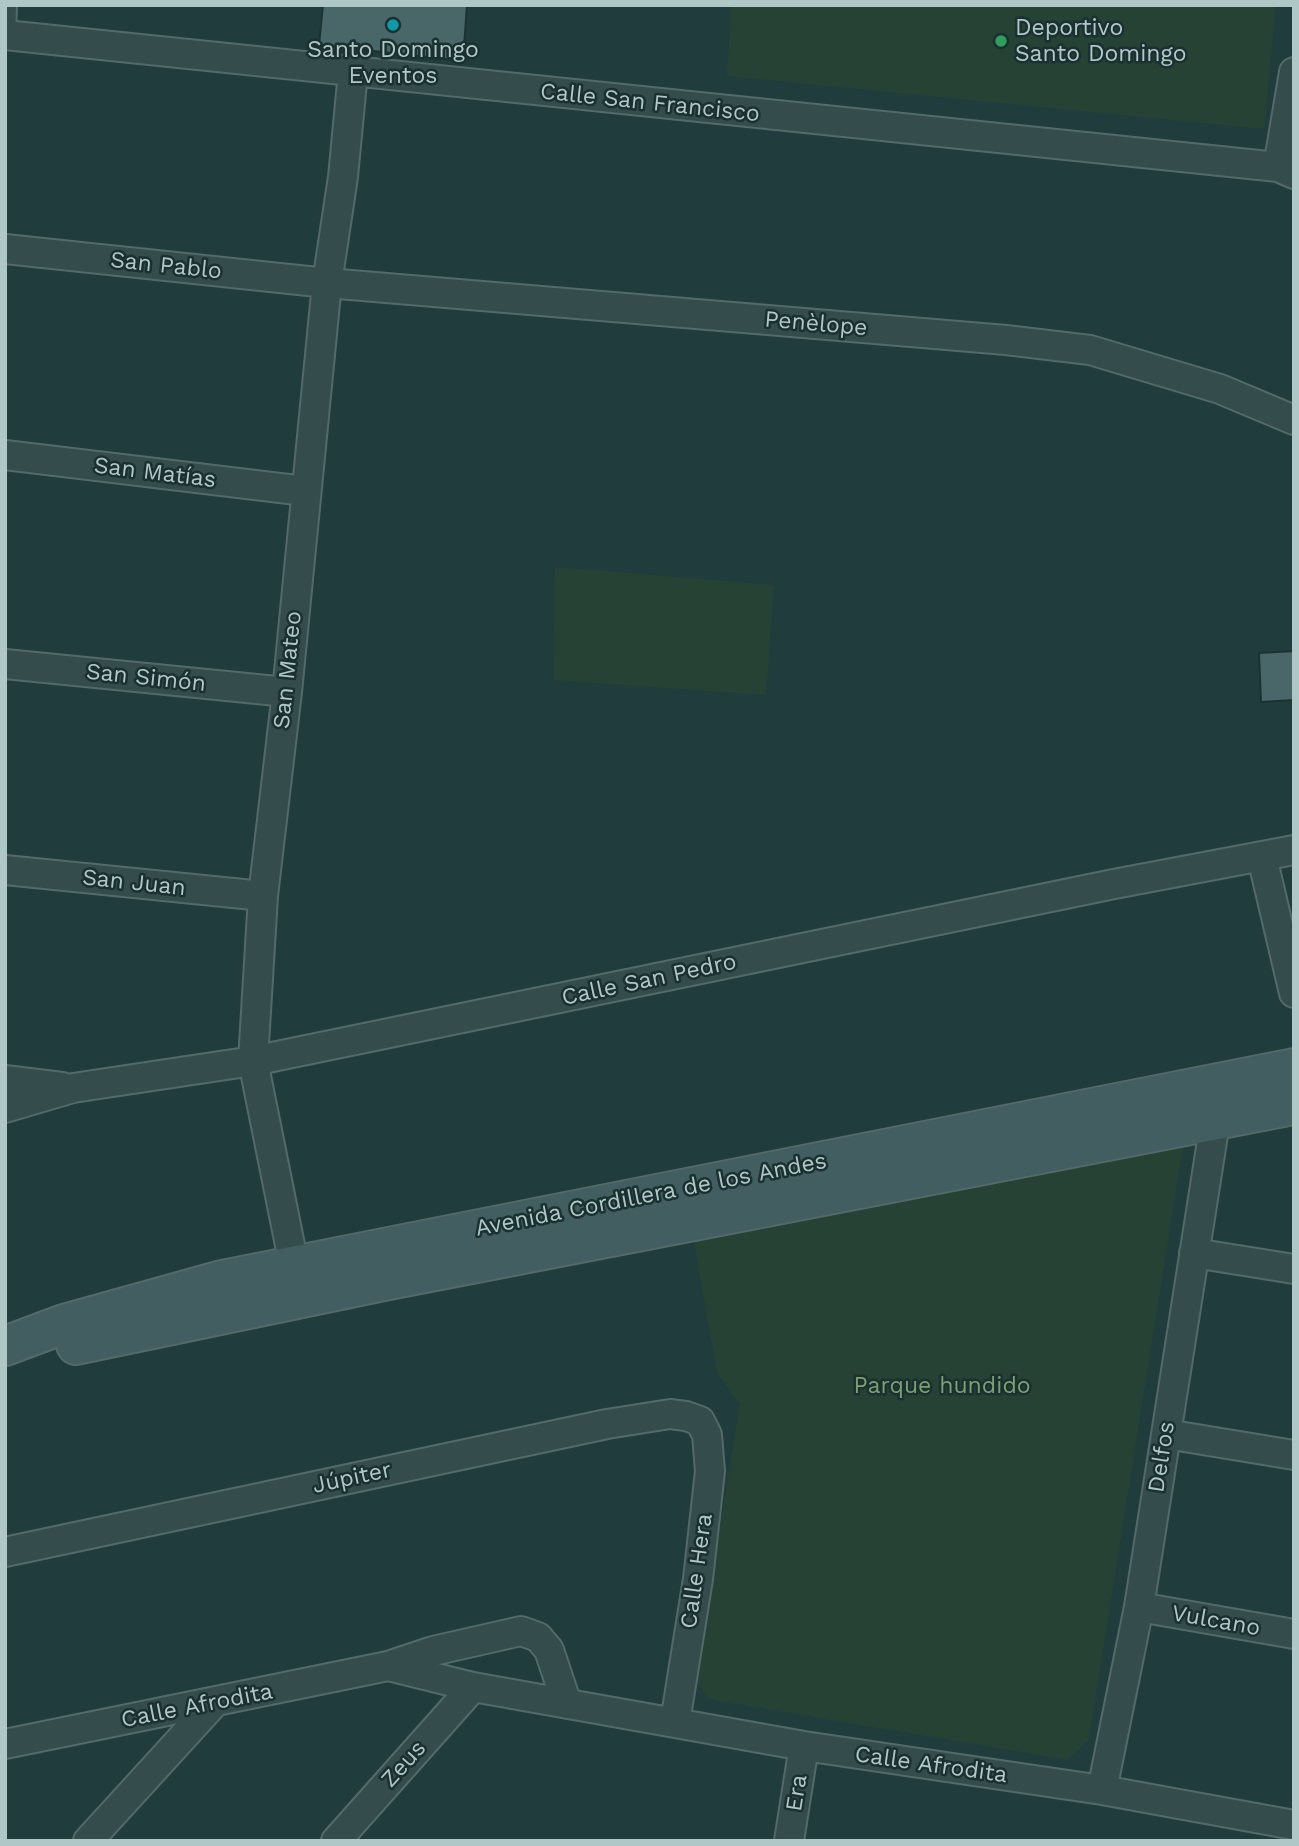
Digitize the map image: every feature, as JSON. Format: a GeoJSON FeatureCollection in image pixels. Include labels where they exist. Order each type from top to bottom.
{"type":"FeatureCollection","features":[{"type":"Feature","properties":{"kind":"street","name":"Calle San Francisco"},"geometry":{"type":"LineString","coordinates":[[6,35],[1286,171]]}},
{"type":"Feature","properties":{"kind":"street","name":"San Mateo"},"geometry":{"type":"LineString","coordinates":[[294,1265],[253,1061],[263,896],[287,692],[327,283],[343,177],[353,72]]}},
{"type":"Feature","properties":{"kind":"street"},"geometry":{"type":"LineString","coordinates":[[1286,171],[1294,72]]}},
{"type":"Feature","properties":{"kind":"street","name":"San Pablo"},"geometry":{"type":"LineString","coordinates":[[5,249],[327,283]]}},
{"type":"Feature","properties":{"kind":"street","name":"Penèlope"},"geometry":{"type":"LineString","coordinates":[[327,283],[1006,340],[1090,350],[1220,389],[1294,420]]}},
{"type":"Feature","properties":{"kind":"street","name":"San Matías"},"geometry":{"type":"LineString","coordinates":[[5,456],[305,491]]}},
{"type":"Feature","properties":{"kind":"street","name":"San Simón"},"geometry":{"type":"LineString","coordinates":[[5,664],[287,692]]}},
{"type":"Feature","properties":{"kind":"street","name":"Calle San Pedro"},"geometry":{"type":"LineString","coordinates":[[5,1108],[73,1088],[253,1061],[1114,884],[1294,850]]}},
{"type":"Feature","properties":{"kind":"street"},"geometry":{"type":"LineString","coordinates":[[1262,857],[1294,993]]}},
{"type":"Feature","properties":{"kind":"street","name":"San Juan"},"geometry":{"type":"LineString","coordinates":[[5,870],[263,896]]}},
{"type":"Feature","properties":{"kind":"street","name":"Avenida Cordillera de los Andes"},"geometry":{"type":"LineString","coordinates":[[10,1346],[64,1324],[222,1280],[1294,1068]]}},
{"type":"Feature","properties":{"kind":"street"},"geometry":{"type":"LineString","coordinates":[[5,1080],[73,1088]]}},
{"type":"Feature","properties":{"kind":"street","name":"Avenida Cordillera de los Andes"},"geometry":{"type":"LineString","coordinates":[[10,1346],[68,1346],[389,1280],[1294,1105]]}},
{"type":"Feature","properties":{"kind":"street","name":"Delfos"},"geometry":{"type":"LineString","coordinates":[[1102,1790],[1139,1607],[1215,1122]]}},
{"type":"Feature","properties":{"kind":"street"},"geometry":{"type":"LineString","coordinates":[[1194,1253],[1294,1269]]}},
{"type":"Feature","properties":{"kind":"street","name":"Júpiter"},"geometry":{"type":"LineString","coordinates":[[5,1552],[607,1424],[670,1415],[686,1416],[700,1421]]}},
{"type":"Feature","properties":{"kind":"street","name":"Calle Hera"},"geometry":{"type":"LineString","coordinates":[[675,1722],[698,1579],[710,1471],[706,1434],[700,1421]]}},
{"type":"Feature","properties":{"kind":"street"},"geometry":{"type":"LineString","coordinates":[[1166,1434],[1294,1455]]}},
{"type":"Feature","properties":{"kind":"street","name":"Vulcano"},"geometry":{"type":"LineString","coordinates":[[1139,1607],[1294,1634]]}},
{"type":"Feature","properties":{"kind":"street","name":"Calle Afrodita"},"geometry":{"type":"LineString","coordinates":[[5,1744],[388,1666],[433,1651],[521,1631],[538,1637],[549,1650],[567,1704]]}},
{"type":"Feature","properties":{"kind":"street","name":"Calle Afrodita"},"geometry":{"type":"LineString","coordinates":[[388,1666],[473,1688],[804,1746],[1102,1790],[1294,1825]]}},
{"type":"Feature","properties":{"kind":"street","name":"Zeus"},"geometry":{"type":"LineString","coordinates":[[336,1841],[473,1688]]}},
{"type":"Feature","properties":{"kind":"street"},"geometry":{"type":"LineString","coordinates":[[88,1841],[214,1703]]}},
{"type":"Feature","properties":{"kind":"street","name":"Era"},"geometry":{"type":"LineString","coordinates":[[789,1841],[804,1746]]}},
{"type":"Feature","properties":{"kind":"lane"},"geometry":{"type":"LineString","coordinates":[[6,35],[9,5]]}},
{"type":"Feature","properties":{"kind":"green space","name":"Deportivo Santo Domingo"},"geometry":{"type":"Polygon","coordinates":[[[731,5],[1276,5],[1264,129],[727,76],[731,5]]]}},
{"type":"Feature","properties":{"kind":"green space"},"geometry":{"type":"Polygon","coordinates":[[[555,567],[774,585],[766,695],[553,680],[555,567]]]}},
{"type":"Feature","properties":{"kind":"green space","name":"Parque hundido"},"geometry":{"type":"Polygon","coordinates":[[[1184,1140],[1089,1739],[1068,1760],[709,1699],[695,1681],[740,1404],[717,1373],[692,1231],[1184,1140]]]}},
{"type":"Feature","properties":{"kind":"building","name":"Santo Domingo Eventos"},"geometry":{"type":"Polygon","coordinates":[[[323,5],[467,5],[463,61],[319,45],[323,5]]]}},
{"type":"Feature","properties":{"kind":"building"},"geometry":{"type":"Polygon","coordinates":[[[1294,651],[1294,700],[1261,702],[1259,653],[1294,651]]]}},
{"type":"Feature","properties":{"kind":"place","name":"Santo Domingo Eventos"},"geometry":{"type":"Point","coordinates":[393,25]}},
{"type":"Feature","properties":{"kind":"place","name":"Deportivo Santo Domingo"},"geometry":{"type":"Point","coordinates":[1001,41]}}]}
